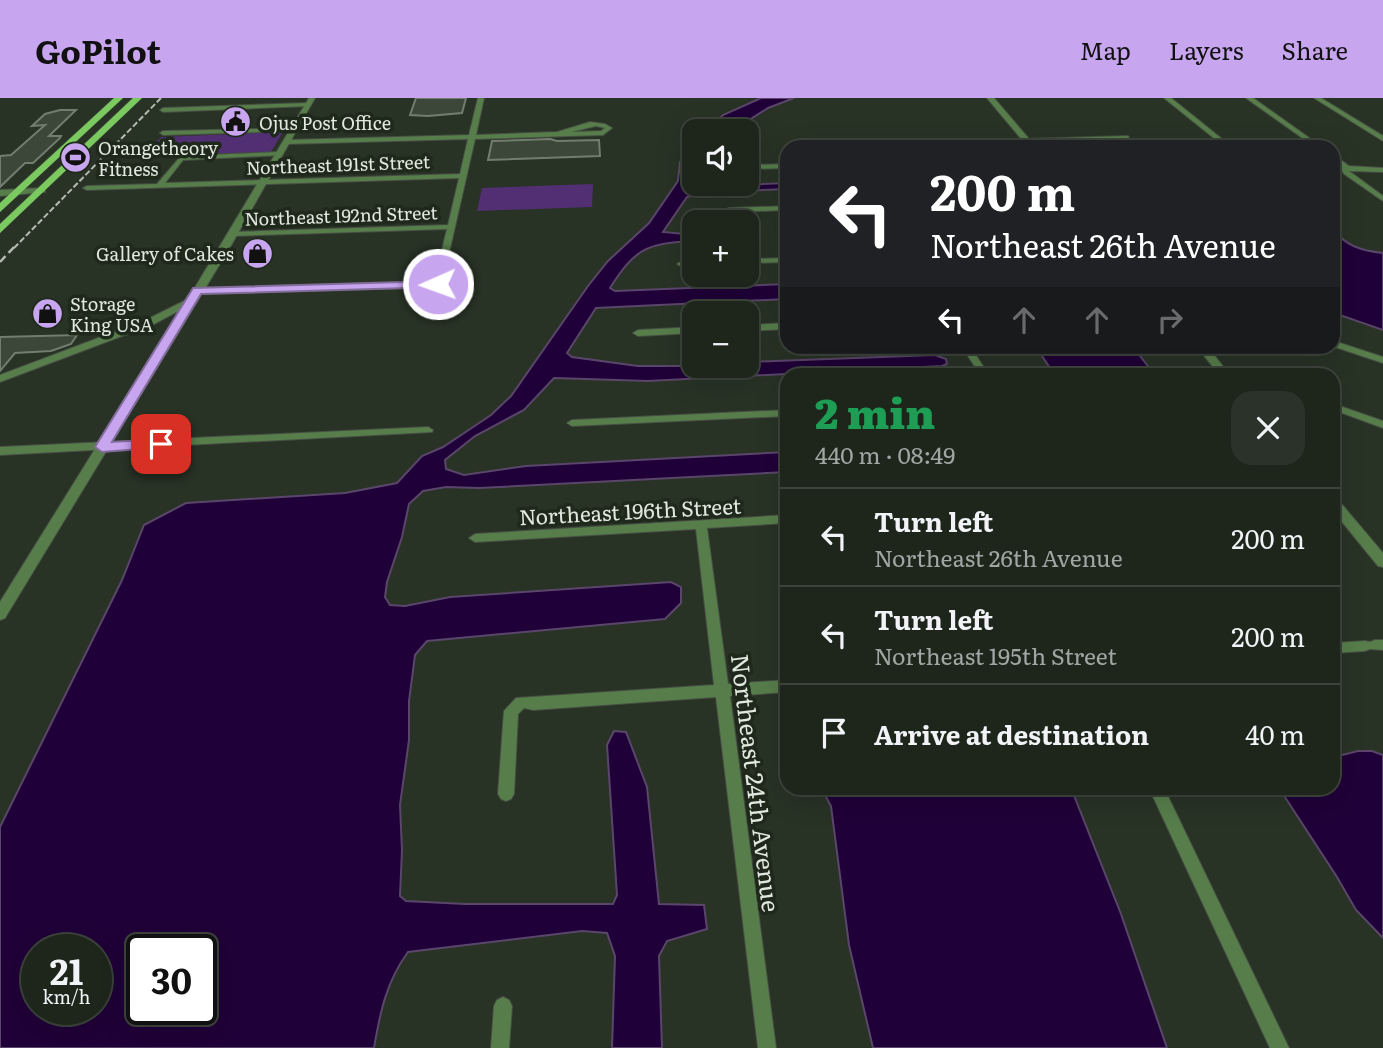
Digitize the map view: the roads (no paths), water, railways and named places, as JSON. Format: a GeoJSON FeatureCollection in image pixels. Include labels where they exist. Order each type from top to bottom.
{"type":"FeatureCollection","features":[{"type":"Feature","properties":{"kind":"main road"},"geometry":{"type":"LineString","coordinates":[[0,209],[119,98]]}},
{"type":"Feature","properties":{"kind":"main road"},"geometry":{"type":"LineString","coordinates":[[111,122],[113,113],[130,98]]}},
{"type":"Feature","properties":{"kind":"main road"},"geometry":{"type":"LineString","coordinates":[[0,230],[138,98]]}},
{"type":"Feature","properties":{"kind":"street"},"geometry":{"type":"LineString","coordinates":[[0,379],[154,320],[195,295],[438,284],[481,98]]}},
{"type":"Feature","properties":{"kind":"street"},"geometry":{"type":"LineString","coordinates":[[990,98],[1027,140]]}},
{"type":"Feature","properties":{"kind":"street"},"geometry":{"type":"LineString","coordinates":[[1167,98],[1220,140]]}},
{"type":"Feature","properties":{"kind":"street"},"geometry":{"type":"LineString","coordinates":[[1249,98],[1309,140]]}},
{"type":"Feature","properties":{"kind":"street"},"geometry":{"type":"LineString","coordinates":[[1317,98],[1383,139]]}},
{"type":"Feature","properties":{"kind":"street"},"geometry":{"type":"LineString","coordinates":[[163,110],[310,102]]}},
{"type":"Feature","properties":{"kind":"street"},"geometry":{"type":"LineString","coordinates":[[0,614],[310,102]]}},
{"type":"Feature","properties":{"kind":"street"},"geometry":{"type":"LineString","coordinates":[[286,142],[603,133],[609,128],[603,125],[583,125],[560,133]]}},
{"type":"Feature","properties":{"kind":"street"},"geometry":{"type":"LineString","coordinates":[[163,133],[294,129]]}},
{"type":"Feature","properties":{"kind":"street"},"geometry":{"type":"LineString","coordinates":[[1085,140],[1126,137]]}},
{"type":"Feature","properties":{"kind":"street"},"geometry":{"type":"LineString","coordinates":[[159,186],[181,158],[279,154]]}},
{"type":"Feature","properties":{"kind":"street"},"geometry":{"type":"LineString","coordinates":[[1340,163],[1346,173],[1383,199]]}},
{"type":"Feature","properties":{"kind":"street"},"geometry":{"type":"LineString","coordinates":[[759,167],[780,166]]}},
{"type":"Feature","properties":{"kind":"street"},"geometry":{"type":"LineString","coordinates":[[1340,168],[1383,170]]}},
{"type":"Feature","properties":{"kind":"street","name":"Northeast 191st Street"},"geometry":{"type":"LineString","coordinates":[[88,188],[463,176]]}},
{"type":"Feature","properties":{"kind":"street"},"geometry":{"type":"LineString","coordinates":[[0,191],[42,190]]}},
{"type":"Feature","properties":{"kind":"street"},"geometry":{"type":"LineString","coordinates":[[749,210],[780,208]]}},
{"type":"Feature","properties":{"kind":"street","name":"Northeast 192nd Street"},"geometry":{"type":"LineString","coordinates":[[232,234],[451,227]]}},
{"type":"Feature","properties":{"kind":"street"},"geometry":{"type":"LineString","coordinates":[[759,261],[780,260]]}},
{"type":"Feature","properties":{"kind":"street"},"geometry":{"type":"LineString","coordinates":[[759,328],[780,327]]}},
{"type":"Feature","properties":{"kind":"street"},"geometry":{"type":"LineString","coordinates":[[638,332],[682,330]]}},
{"type":"Feature","properties":{"kind":"street"},"geometry":{"type":"LineString","coordinates":[[1340,346],[1383,360]]}},
{"type":"Feature","properties":{"kind":"street"},"geometry":{"type":"LineString","coordinates":[[1207,354],[1219,368]]}},
{"type":"Feature","properties":{"kind":"street"},"geometry":{"type":"LineString","coordinates":[[1340,409],[1383,425]]}},
{"type":"Feature","properties":{"kind":"street"},"geometry":{"type":"LineString","coordinates":[[572,424],[780,413]]}},
{"type":"Feature","properties":{"kind":"street"},"geometry":{"type":"LineString","coordinates":[[0,451],[428,430]]}},
{"type":"Feature","properties":{"kind":"street"},"geometry":{"type":"LineString","coordinates":[[1340,511],[1383,562]]}},
{"type":"Feature","properties":{"kind":"street","name":"Northeast 196th Street"},"geometry":{"type":"LineString","coordinates":[[475,538],[780,520]]}},
{"type":"Feature","properties":{"kind":"street","name":"Northeast 24th Avenue"},"geometry":{"type":"LineString","coordinates":[[701,525],[767,1048]]}},
{"type":"Feature","properties":{"kind":"street"},"geometry":{"type":"LineString","coordinates":[[1340,648],[1374,645]]}},
{"type":"Feature","properties":{"kind":"street"},"geometry":{"type":"LineString","coordinates":[[506,794],[511,711],[521,702],[533,704],[780,687]]}},
{"type":"Feature","properties":{"kind":"street"},"geometry":{"type":"LineString","coordinates":[[1160,795],[1280,1048]]}},
{"type":"Feature","properties":{"kind":"street"},"geometry":{"type":"LineString","coordinates":[[500,1048],[503,1006]]}},
{"type":"Feature","properties":{"kind":"railway"},"geometry":{"type":"LineString","coordinates":[[14,248],[161,98]]}},
{"type":"Feature","properties":{"kind":"railway"},"geometry":{"type":"LineString","coordinates":[[0,262],[15,246]]}},
{"type":"Feature","properties":{"kind":"place","name":"Ojus Post Office"},"geometry":{"type":"Point","coordinates":[236,122]}},
{"type":"Feature","properties":{"kind":"place","name":"Orangetheory Fitness"},"geometry":{"type":"Point","coordinates":[75,157]}},
{"type":"Feature","properties":{"kind":"place","name":"Gallery of Cakes"},"geometry":{"type":"Point","coordinates":[257,253]}},
{"type":"Feature","properties":{"kind":"place","name":"Storage King USA"},"geometry":{"type":"Point","coordinates":[47,313]}}]}
